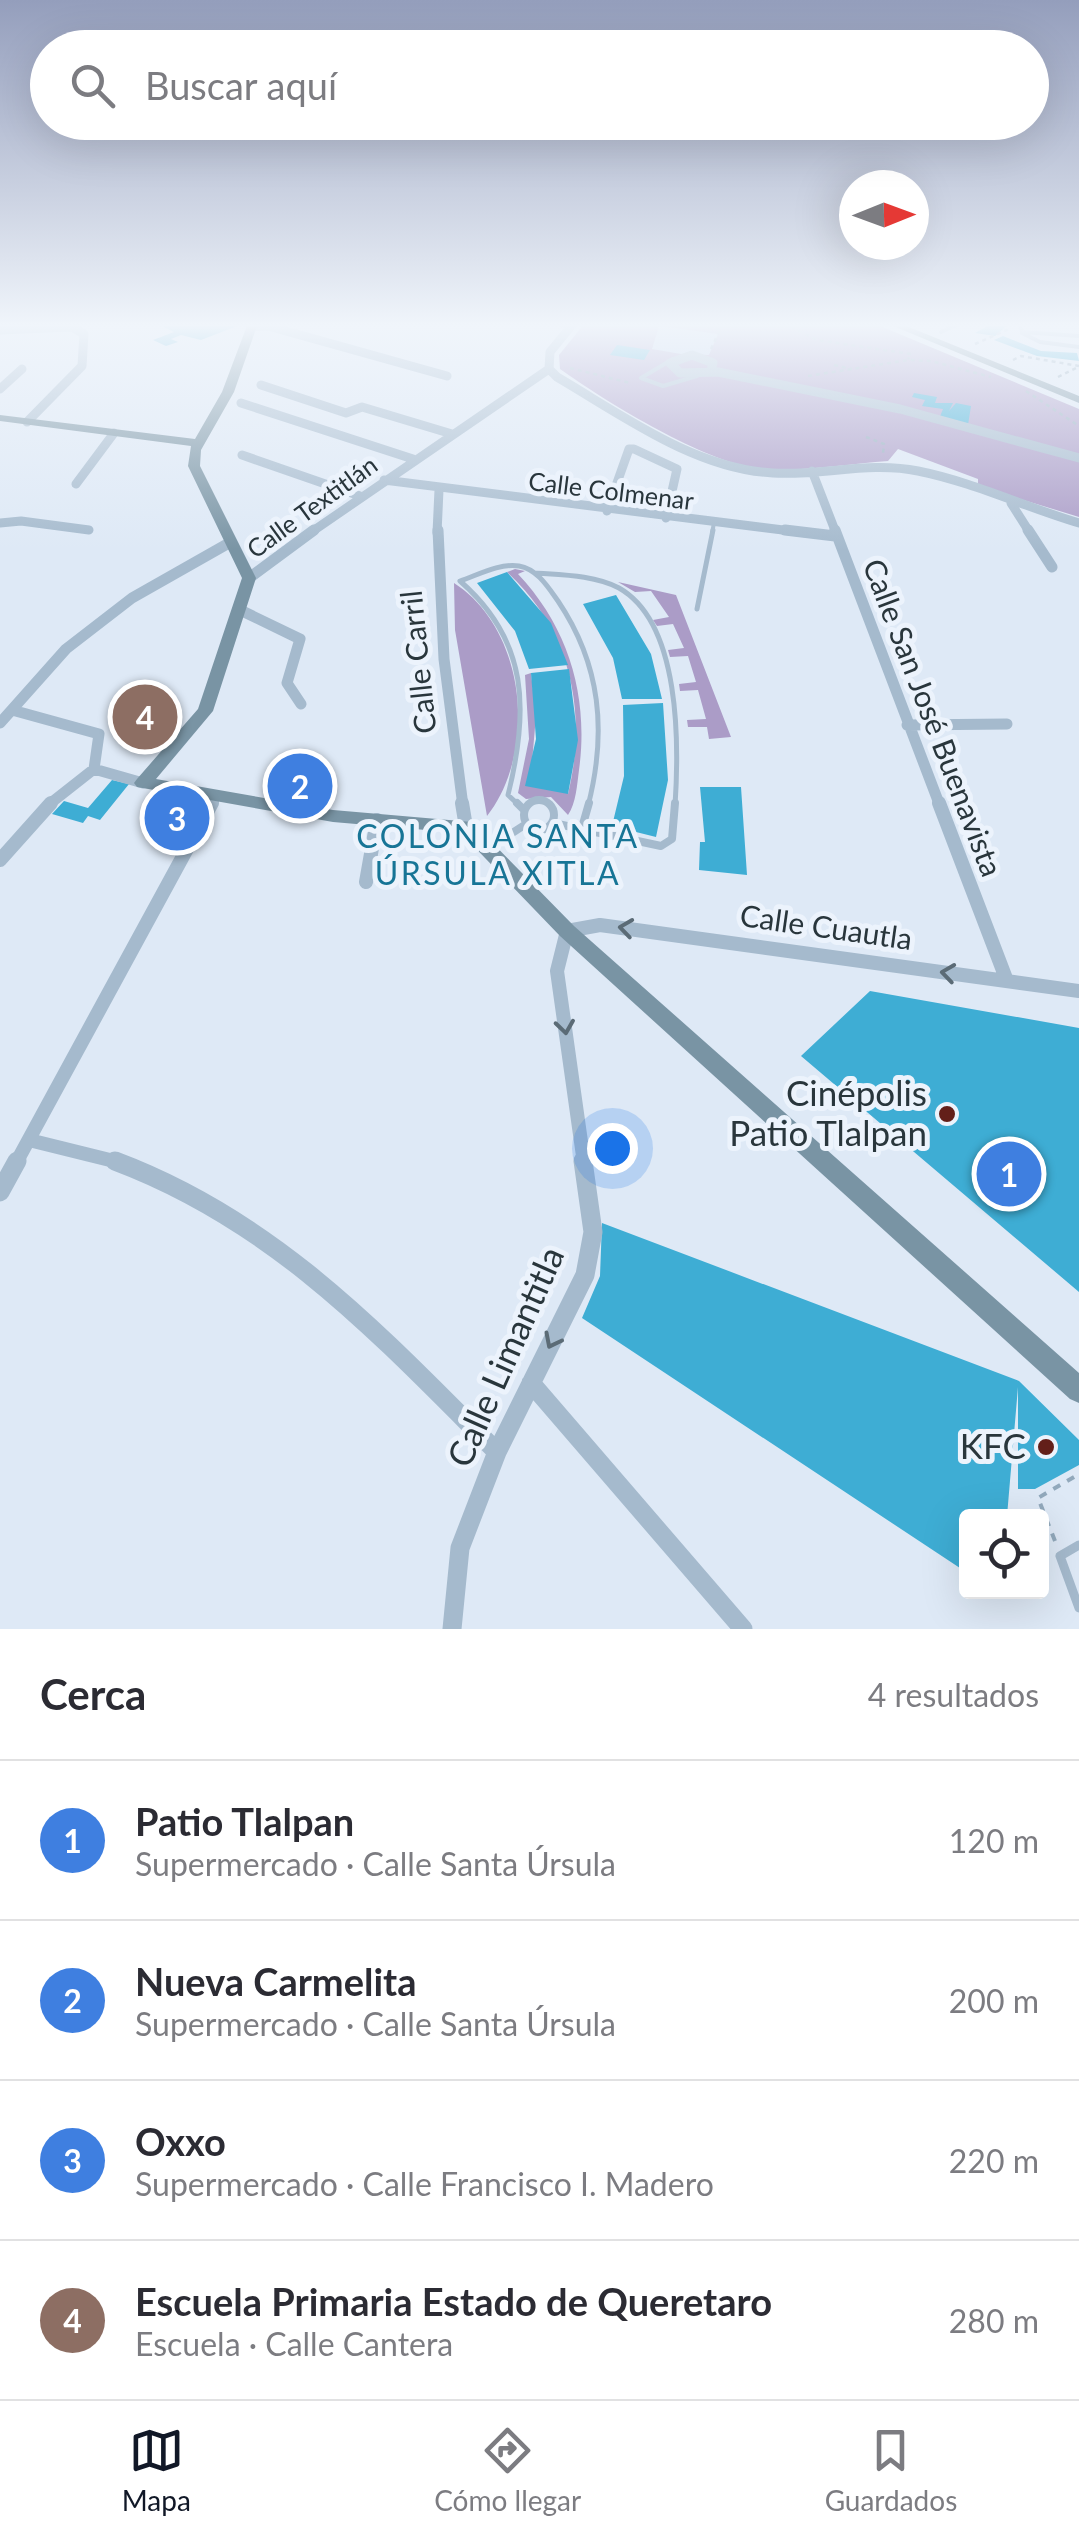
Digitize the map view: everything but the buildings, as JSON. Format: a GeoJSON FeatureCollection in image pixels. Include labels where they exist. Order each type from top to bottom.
{"type":"FeatureCollection","features":[{"type":"Feature","properties":{"kind":"street"},"geometry":{"type":"LineString","coordinates":[[28,422],[50,399]]}},
{"type":"Feature","properties":{"kind":"street"},"geometry":{"type":"LineString","coordinates":[[144,782],[204,710],[249,578],[194,466],[199,443],[224,399]]}},
{"type":"Feature","properties":{"kind":"street"},"geometry":{"type":"LineString","coordinates":[[304,399],[346,413],[362,407],[452,434]]}},
{"type":"Feature","properties":{"kind":"street","name":"Calle Textitlán"},"geometry":{"type":"LineString","coordinates":[[249,578],[360,496],[503,399]]}},
{"type":"Feature","properties":{"kind":"street"},"geometry":{"type":"LineString","coordinates":[[596,399],[698,452],[744,470],[812,471],[872,466],[924,472],[1079,523]]}},
{"type":"Feature","properties":{"kind":"street"},"geometry":{"type":"LineString","coordinates":[[836,399],[1002,434],[1079,458]]}},
{"type":"Feature","properties":{"kind":"street"},"geometry":{"type":"LineString","coordinates":[[241,404],[413,459]]}},
{"type":"Feature","properties":{"kind":"street"},"geometry":{"type":"LineString","coordinates":[[0,418],[199,443]]}},
{"type":"Feature","properties":{"kind":"street"},"geometry":{"type":"LineString","coordinates":[[76,484],[114,433]]}},
{"type":"Feature","properties":{"kind":"street"},"geometry":{"type":"LineString","coordinates":[[607,511],[631,448],[677,469],[666,518]]}},
{"type":"Feature","properties":{"kind":"street"},"geometry":{"type":"LineString","coordinates":[[242,454],[360,496]]}},
{"type":"Feature","properties":{"kind":"street","name":"Calle San José Buenavista"},"geometry":{"type":"LineString","coordinates":[[812,471],[1007,981]]}},
{"type":"Feature","properties":{"kind":"street","name":"Calle Colmenar"},"geometry":{"type":"LineString","coordinates":[[384,480],[607,511],[834,536]]}},
{"type":"Feature","properties":{"kind":"street","name":"Calle Carril"},"geometry":{"type":"LineString","coordinates":[[439,490],[434,566],[438,639],[466,827]]}},
{"type":"Feature","properties":{"kind":"street"},"geometry":{"type":"LineString","coordinates":[[1011,503],[1052,567]]}},
{"type":"Feature","properties":{"kind":"street"},"geometry":{"type":"LineString","coordinates":[[0,524],[21,521],[90,530]]}},
{"type":"Feature","properties":{"kind":"street"},"geometry":{"type":"LineString","coordinates":[[0,723],[66,649],[132,598],[229,543]]}},
{"type":"Feature","properties":{"kind":"street"},"geometry":{"type":"LineString","coordinates":[[238,609],[300,638],[287,683],[301,704]]}},
{"type":"Feature","properties":{"kind":"street"},"geometry":{"type":"LineString","coordinates":[[0,860],[6,841],[94,770],[99,734],[12,710]]}},
{"type":"Feature","properties":{"kind":"street"},"geometry":{"type":"LineString","coordinates":[[907,726],[1007,724]]}},
{"type":"Feature","properties":{"kind":"street"},"geometry":{"type":"LineString","coordinates":[[94,770],[214,798],[377,820],[466,827],[567,931],[1079,1390]]}},
{"type":"Feature","properties":{"kind":"street"},"geometry":{"type":"LineString","coordinates":[[0,1192],[214,798]]}},
{"type":"Feature","properties":{"kind":"street"},"geometry":{"type":"LineString","coordinates":[[366,882],[377,820]]}},
{"type":"Feature","properties":{"kind":"street","name":"Calle Cuautla"},"geometry":{"type":"LineString","coordinates":[[567,931],[600,925],[1079,991]]}},
{"type":"Feature","properties":{"kind":"street","name":"Calle Limantitla"},"geometry":{"type":"LineString","coordinates":[[452,1629],[460,1548],[498,1452],[585,1276],[593,1232],[557,972],[567,931]]}},
{"type":"Feature","properties":{"kind":"street"},"geometry":{"type":"LineString","coordinates":[[29,1140],[112,1160],[163,1180],[277,1247],[334,1293],[498,1452]]}},
{"type":"Feature","properties":{"kind":"street"},"geometry":{"type":"LineString","coordinates":[[531,1384],[742,1629]]}},
{"type":"Feature","properties":{"kind":"lane"},"geometry":{"type":"LineString","coordinates":[[698,609],[714,523]]}},
{"type":"Feature","properties":{"kind":"lane"},"geometry":{"type":"LineString","coordinates":[[507,566],[618,588],[631,596],[650,628],[671,687],[680,772],[672,839],[651,846],[554,823],[537,828],[526,824],[523,808],[508,795],[523,733],[518,672],[509,644],[487,604],[460,581],[507,566]]}},
{"type":"Feature","properties":{"kind":"lane"},"geometry":{"type":"LineString","coordinates":[[534,572],[585,644],[598,682],[598,774],[581,831]]}},
{"type":"Feature","properties":{"kind":"lane"},"geometry":{"type":"LineString","coordinates":[[523,808],[538,802],[549,804],[556,810],[554,823]]}},
{"type":"Feature","properties":{"kind":"lane"},"geometry":{"type":"LineString","coordinates":[[488,849],[526,824]]}},
{"type":"Feature","properties":{"kind":"lane"},"geometry":{"type":"LineString","coordinates":[[1079,1545],[1060,1556],[1079,1608]]}},
{"type":"Feature","properties":{"kind":"path"},"geometry":{"type":"LineString","coordinates":[[1039,399],[1079,426]]}},
{"type":"Feature","properties":{"kind":"path"},"geometry":{"type":"LineString","coordinates":[[866,437],[887,447],[872,466]]}},
{"type":"Feature","properties":{"kind":"path"},"geometry":{"type":"LineString","coordinates":[[1060,1556],[1038,1498],[1079,1474]]}},
{"type":"Feature","properties":{"kind":"shaded area"},"geometry":{"type":"Polygon","coordinates":[[[607,399],[1055,399],[1079,409],[1079,517],[978,486],[978,479],[898,449],[888,461],[819,468],[750,467],[704,452],[607,399]]]}},
{"type":"Feature","properties":{"kind":"shaded area"},"geometry":{"type":"Polygon","coordinates":[[[525,571],[518,574],[536,595],[562,640],[578,690],[581,743],[576,794],[568,815],[551,797],[526,799],[518,793],[529,739],[525,675],[531,673],[536,716],[532,762],[568,794],[576,733],[569,674],[560,646],[529,595],[507,572],[525,571]]]}},
{"type":"Feature","properties":{"kind":"shaded area"},"geometry":{"type":"Polygon","coordinates":[[[618,582],[676,595],[731,737],[709,739],[707,727],[688,727],[687,720],[706,719],[698,690],[680,691],[679,684],[696,682],[688,656],[670,657],[668,650],[684,648],[673,624],[657,626],[653,620],[669,617],[651,591],[635,592],[618,582]]]}},
{"type":"Feature","properties":{"kind":"shaded area"},"geometry":{"type":"Polygon","coordinates":[[[454,583],[478,604],[497,630],[510,660],[517,692],[518,726],[513,759],[503,789],[487,816],[455,630],[454,583]]]}},
{"type":"Feature","properties":{"kind":"place","name":"Escuela Primaria Estado de Queretaro"},"geometry":{"type":"Point","coordinates":[145,717]}},
{"type":"Feature","properties":{"kind":"place","name":"Nueva Carmelita"},"geometry":{"type":"Point","coordinates":[300,786]}},
{"type":"Feature","properties":{"kind":"place","name":"Oxxo"},"geometry":{"type":"Point","coordinates":[177,818]}},
{"type":"Feature","properties":{"kind":"place","name":"Cinépolis Patio Tlalpan"},"geometry":{"type":"Point","coordinates":[947,1114]}},
{"type":"Feature","properties":{"kind":"place","name":"Patio Tlalpan"},"geometry":{"type":"Point","coordinates":[1009,1174]}},
{"type":"Feature","properties":{"kind":"place","name":"KFC"},"geometry":{"type":"Point","coordinates":[1046,1447]}},
{"type":"Feature","properties":{"kind":"district","name":"COLONIA SANTA ÚRSULA XITLA"},"geometry":{"type":"Point","coordinates":[498,856]}}]}
